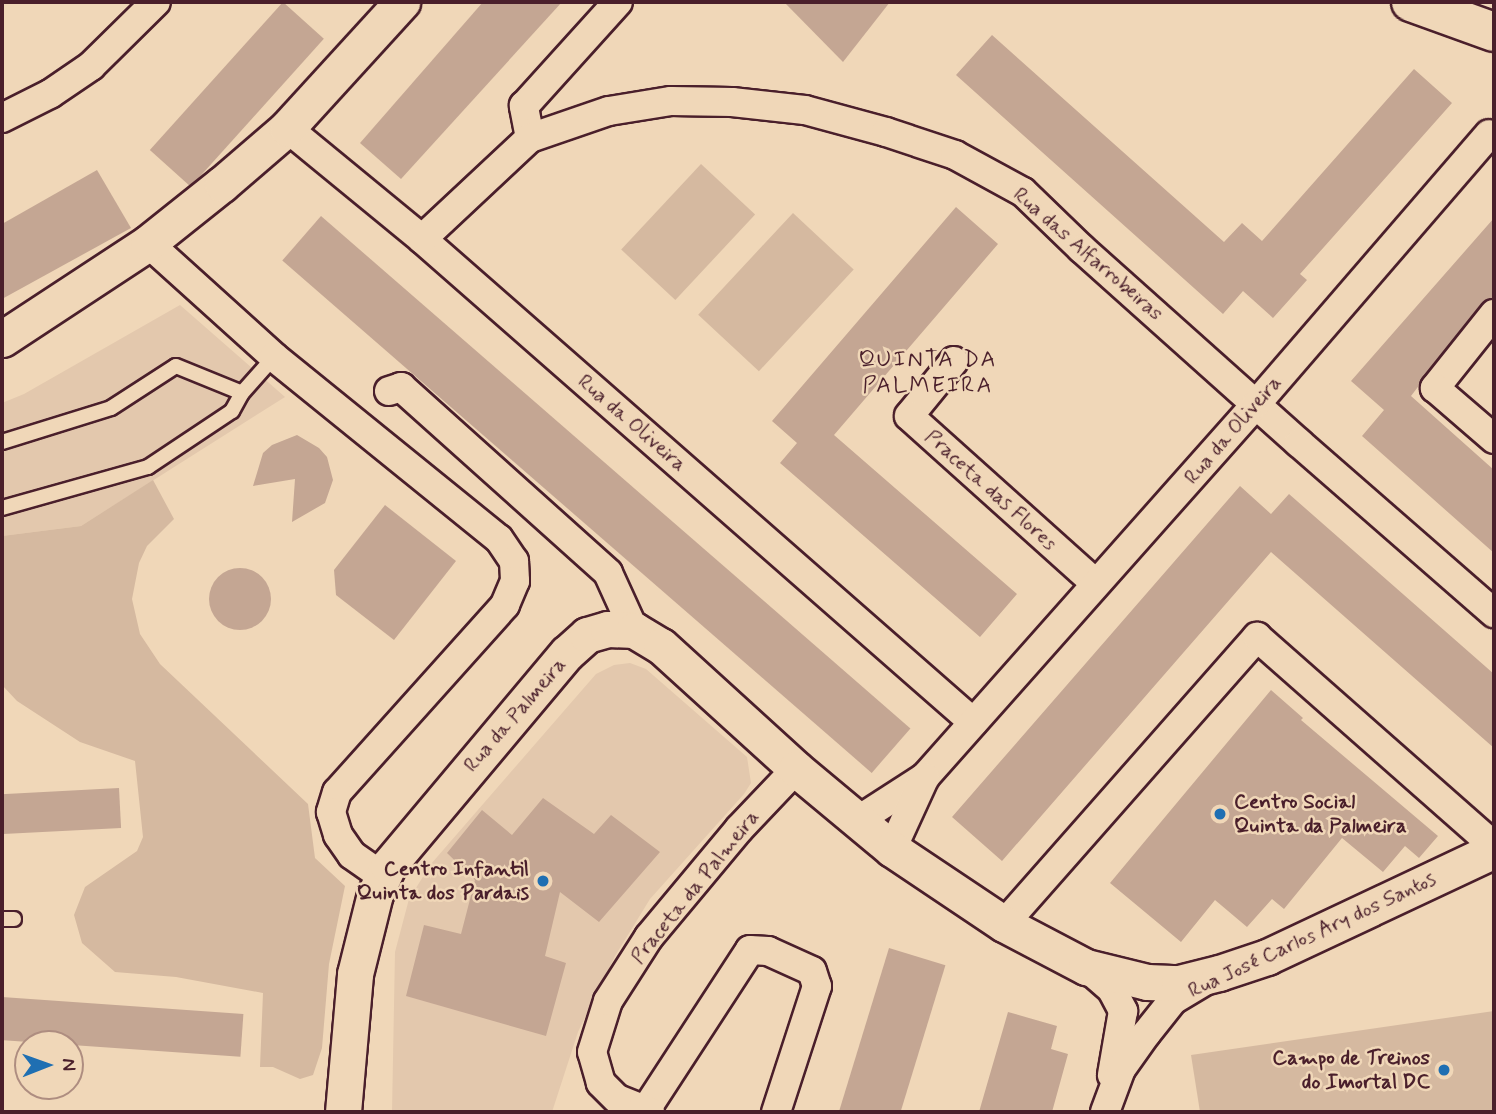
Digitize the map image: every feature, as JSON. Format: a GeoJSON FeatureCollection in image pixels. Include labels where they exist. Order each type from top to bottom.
{"type":"FeatureCollection","features":[{"type":"Feature","properties":{"kind":"main road"},"geometry":{"type":"LineString","coordinates":[[1411,2],[1494,32]]}},
{"type":"Feature","properties":{"kind":"street"},"geometry":{"type":"LineString","coordinates":[[2,118],[50,94],[91,66],[156,2]]}},
{"type":"Feature","properties":{"kind":"street"},"geometry":{"type":"LineString","coordinates":[[530,138],[524,106],[618,2]]}},
{"type":"Feature","properties":{"kind":"street"},"geometry":{"type":"LineString","coordinates":[[2,339],[148,243],[288,128],[397,4]]}},
{"type":"Feature","properties":{"kind":"street","name":"Rua das Alfarrobeiras"},"geometry":{"type":"LineString","coordinates":[[422,239],[530,138],[609,111],[671,101],[732,102],[806,110],[886,131],[955,155],[1023,192],[1082,249],[1299,443],[1494,613]]}},
{"type":"Feature","properties":{"kind":"street","name":"Rua da Oliveira"},"geometry":{"type":"LineString","coordinates":[[288,128],[422,239],[973,722]]}},
{"type":"Feature","properties":{"kind":"street","name":"Rua da Oliveira"},"geometry":{"type":"LineString","coordinates":[[925,777],[1257,403],[1489,134]]}},
{"type":"Feature","properties":{"kind":"street"},"geometry":{"type":"LineString","coordinates":[[148,243],[274,357],[499,538],[514,561],[515,581],[505,605],[337,792],[331,812],[338,835],[352,855],[383,877]]}},
{"type":"Feature","properties":{"kind":"street"},"geometry":{"type":"LineString","coordinates":[[1494,314],[1435,388],[1494,439]]}},
{"type":"Feature","properties":{"kind":"street","name":"Praceta das Flores"},"geometry":{"type":"LineString","coordinates":[[954,361],[909,416],[1096,584]]}},
{"type":"Feature","properties":{"kind":"street"},"geometry":{"type":"LineString","coordinates":[[389,391],[401,387],[607,573],[634,630],[661,646],[796,769],[892,849],[1004,924],[1086,967],[1147,982],[1179,983],[1219,973]]}},
{"type":"Feature","properties":{"kind":"street","name":"Rua da Palmeira"},"geometry":{"type":"LineString","coordinates":[[343,1112],[355,974],[363,933],[383,877],[401,848],[567,653],[587,635],[608,629],[634,630]]}},
{"type":"Feature","properties":{"kind":"street"},"geometry":{"type":"LineString","coordinates":[[1004,924],[1257,637],[1494,848]]}},
{"type":"Feature","properties":{"kind":"street","name":"Praceta da Palmeira"},"geometry":{"type":"LineString","coordinates":[[776,1112],[817,986],[812,971],[768,951],[750,950],[647,1111],[617,1099],[601,1083],[592,1052],[608,1001],[649,937],[739,829],[796,769]]}},
{"type":"Feature","properties":{"kind":"street"},"geometry":{"type":"LineString","coordinates":[[857,821],[925,777]]}},
{"type":"Feature","properties":{"kind":"street"},"geometry":{"type":"LineString","coordinates":[[892,849],[925,777]]}},
{"type":"Feature","properties":{"kind":"street","name":"Rua José Carlos Ary dos Santos"},"geometry":{"type":"LineString","coordinates":[[1105,1112],[1121,1069],[1172,1000],[1219,973],[1266,957],[1494,848]]}},
{"type":"Feature","properties":{"kind":"street","name":"Rua José Carlos Ary dos Santos"},"geometry":{"type":"LineString","coordinates":[[1086,967],[1112,990],[1123,1011],[1105,1112]]}},
{"type":"Feature","properties":{"kind":"lane"},"geometry":{"type":"LineString","coordinates":[[2,508],[148,467],[232,411],[242,393],[274,357]]}},
{"type":"Feature","properties":{"kind":"lane"},"geometry":{"type":"LineString","coordinates":[[2,442],[111,408],[176,366],[242,393]]}},
{"type":"Feature","properties":{"kind":"shaded area"},"geometry":{"type":"Polygon","coordinates":[[[701,164],[755,214],[675,300],[621,250],[701,164]]]}},
{"type":"Feature","properties":{"kind":"shaded area"},"geometry":{"type":"Polygon","coordinates":[[[793,213],[854,270],[759,371],[698,315],[793,213]]]}},
{"type":"Feature","properties":{"kind":"shaded area"},"geometry":{"type":"Polygon","coordinates":[[[180,305],[285,397],[81,526],[2,536],[2,403],[24,394],[180,305]]]}},
{"type":"Feature","properties":{"kind":"shaded area"},"geometry":{"type":"Polygon","coordinates":[[[153,480],[174,519],[147,546],[139,563],[132,599],[140,634],[160,664],[308,804],[315,858],[345,886],[329,964],[322,1048],[313,1075],[300,1079],[273,1067],[260,1067],[263,993],[176,977],[115,972],[82,943],[74,915],[85,887],[137,851],[143,837],[135,761],[80,742],[17,701],[2,685],[2,536],[81,526],[153,480]]]}},
{"type":"Feature","properties":{"kind":"shaded area","name":"Centro Infantil Quinta dos Pardais"},"geometry":{"type":"Polygon","coordinates":[[[630,663],[646,669],[747,757],[751,783],[650,899],[615,956],[578,1032],[552,1112],[392,1112],[395,952],[409,899],[431,864],[596,674],[614,665],[630,663]]]}},
{"type":"Feature","properties":{"kind":"shaded area"},"geometry":{"type":"Polygon","coordinates":[[[1494,1011],[1494,1112],[1200,1112],[1191,1055],[1494,1011]]]}},
{"type":"Feature","properties":{"kind":"building"},"geometry":{"type":"Polygon","coordinates":[[[283,2],[324,39],[191,187],[150,150],[283,2]]]}},
{"type":"Feature","properties":{"kind":"building"},"geometry":{"type":"Polygon","coordinates":[[[483,2],[562,2],[401,179],[360,143],[483,2]]]}},
{"type":"Feature","properties":{"kind":"building"},"geometry":{"type":"Polygon","coordinates":[[[784,2],[890,2],[843,62],[784,2]]]}},
{"type":"Feature","properties":{"kind":"building"},"geometry":{"type":"Polygon","coordinates":[[[992,35],[1224,242],[1242,223],[1262,241],[1414,69],[1452,103],[1300,274],[1307,280],[1273,318],[1243,291],[1223,314],[956,75],[992,35]]]}},
{"type":"Feature","properties":{"kind":"building"},"geometry":{"type":"Polygon","coordinates":[[[97,170],[131,228],[2,299],[2,224],[97,170]]]}},
{"type":"Feature","properties":{"kind":"building"},"geometry":{"type":"Polygon","coordinates":[[[956,207],[998,244],[834,435],[1017,594],[980,637],[780,463],[797,443],[772,421],[956,207]]]}},
{"type":"Feature","properties":{"kind":"building"},"geometry":{"type":"Polygon","coordinates":[[[321,216],[910,728],[872,773],[282,261],[321,216]]]}},
{"type":"Feature","properties":{"kind":"building"},"geometry":{"type":"Polygon","coordinates":[[[1494,218],[1494,298],[1481,304],[1411,396],[1494,470],[1494,553],[1362,436],[1384,410],[1351,381],[1494,218]]]}},
{"type":"Feature","properties":{"kind":"building"},"geometry":{"type":"Polygon","coordinates":[[[297,435],[319,448],[327,457],[333,480],[325,503],[292,522],[295,479],[253,486],[263,453],[272,445],[297,435]]]}},
{"type":"Feature","properties":{"kind":"building"},"geometry":{"type":"Polygon","coordinates":[[[1240,486],[1271,514],[1289,494],[1494,674],[1494,748],[1271,552],[1002,861],[952,817],[1240,486]]]}},
{"type":"Feature","properties":{"kind":"building"},"geometry":{"type":"Polygon","coordinates":[[[385,505],[456,561],[394,640],[336,595],[334,570],[385,505]]]}},
{"type":"Feature","properties":{"kind":"building"},"geometry":{"type":"Polygon","coordinates":[[[240,568],[262,577],[271,599],[262,621],[240,630],[218,621],[209,599],[218,577],[240,568]]]}},
{"type":"Feature","properties":{"kind":"building","name":"Centro Social Quinta da Palmeira"},"geometry":{"type":"Polygon","coordinates":[[[1271,690],[1303,718],[1301,720],[1438,836],[1419,858],[1405,846],[1383,872],[1342,838],[1284,909],[1272,899],[1247,927],[1215,900],[1181,942],[1110,883],[1271,690]]]}},
{"type":"Feature","properties":{"kind":"building"},"geometry":{"type":"Polygon","coordinates":[[[119,788],[121,828],[3,834],[2,794],[119,788]]]}},
{"type":"Feature","properties":{"kind":"building"},"geometry":{"type":"Polygon","coordinates":[[[543,798],[594,834],[611,815],[660,852],[599,922],[560,892],[545,956],[566,963],[546,1036],[406,996],[424,925],[461,934],[475,880],[447,853],[482,810],[512,835],[543,798]]]}},
{"type":"Feature","properties":{"kind":"building"},"geometry":{"type":"Polygon","coordinates":[[[889,948],[945,965],[901,1112],[839,1112],[889,948]]]}},
{"type":"Feature","properties":{"kind":"building"},"geometry":{"type":"Polygon","coordinates":[[[2,997],[243,1014],[240,1057],[84,1046],[84,1030],[14,1030],[14,1041],[2,1040],[2,997]]]}},
{"type":"Feature","properties":{"kind":"building"},"geometry":{"type":"Polygon","coordinates":[[[1008,1012],[1057,1026],[1051,1049],[1068,1054],[1052,1112],[979,1112],[1008,1012]]]}},
{"type":"Feature","properties":{"kind":"place","name":"Centro Social Quinta da Palmeira"},"geometry":{"type":"Point","coordinates":[1220,814]}},
{"type":"Feature","properties":{"kind":"place","name":"Centro Infantil Quinta dos Pardais"},"geometry":{"type":"Point","coordinates":[543,881]}},
{"type":"Feature","properties":{"kind":"place","name":"Campo de Treinos do Imortal DC"},"geometry":{"type":"Point","coordinates":[1444,1070]}},
{"type":"Feature","properties":{"kind":"district","name":"QUINTA DA PALMEIRA"},"geometry":{"type":"Point","coordinates":[928,373]}}]}
